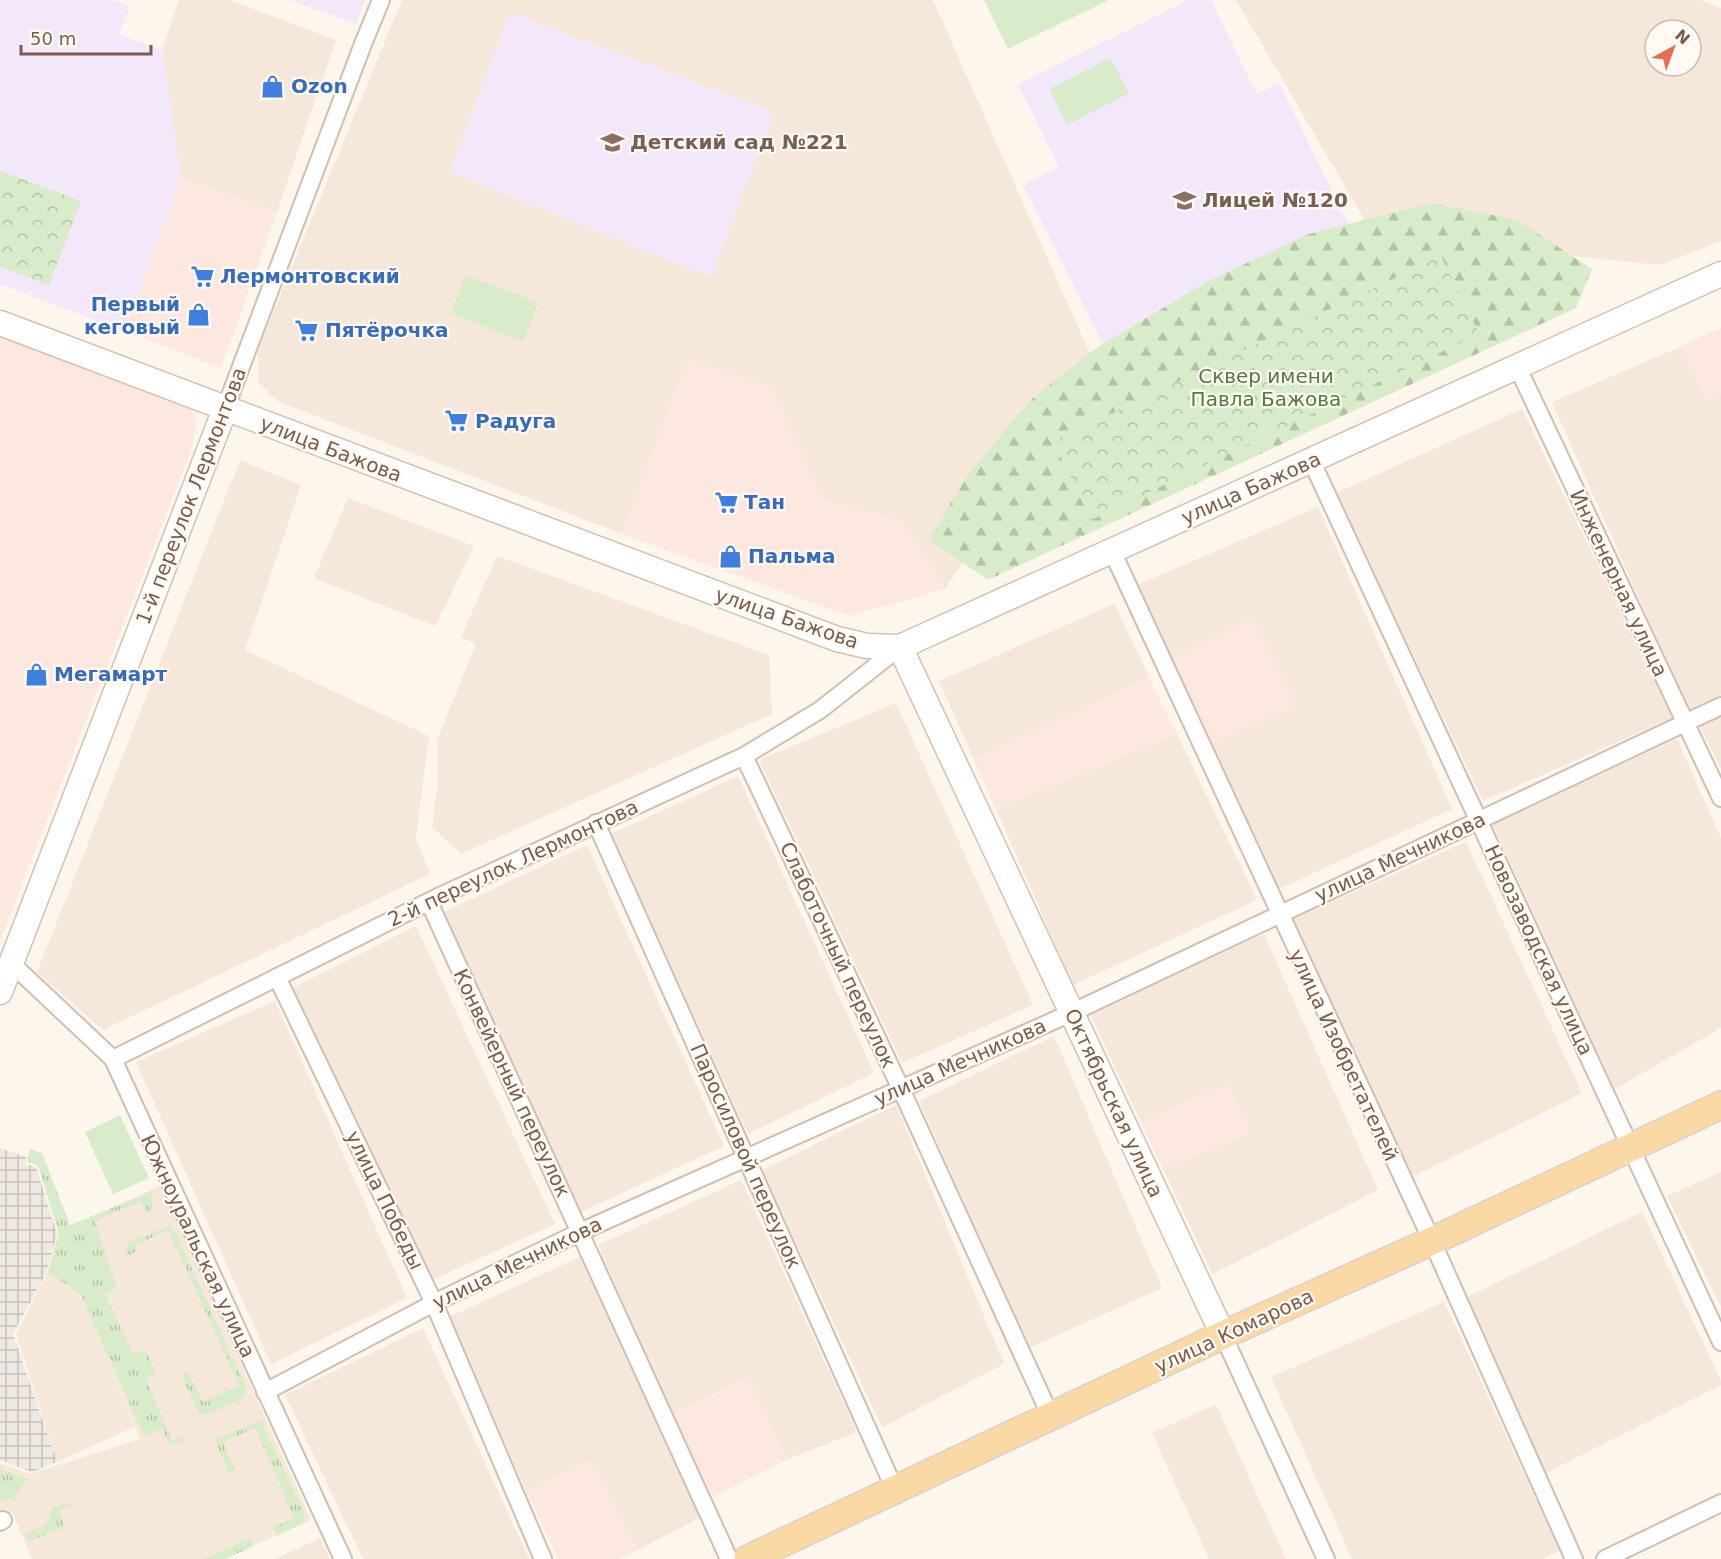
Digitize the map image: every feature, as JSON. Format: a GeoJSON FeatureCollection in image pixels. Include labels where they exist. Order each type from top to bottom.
{"type":"FeatureCollection","features":[{"type":"Feature","properties":{"kind":"main road","name":"улица Бажова"},"geometry":{"type":"LineString","coordinates":[[0,323],[837,639],[867,645],[900,647],[1721,274]]}},
{"type":"Feature","properties":{"kind":"main road","name":"1-й переулок Лермонтова"},"geometry":{"type":"LineString","coordinates":[[0,992],[225,409]]}},
{"type":"Feature","properties":{"kind":"main road","name":"Октябрьская улица"},"geometry":{"type":"LineString","coordinates":[[900,647],[1224,1335]]}},
{"type":"Feature","properties":{"kind":"main road","name":"улица Комарова"},"geometry":{"type":"LineString","coordinates":[[748,1559],[1721,1105]]}},
{"type":"Feature","properties":{"kind":"street","name":"1-й переулок Лермонтова"},"geometry":{"type":"LineString","coordinates":[[225,409],[381,0]]}},
{"type":"Feature","properties":{"kind":"street","name":"Инженерная улица"},"geometry":{"type":"LineString","coordinates":[[1517,366],[1721,798]]}},
{"type":"Feature","properties":{"kind":"street","name":"Новозаводская улица"},"geometry":{"type":"LineString","coordinates":[[1311,460],[1721,1342]]}},
{"type":"Feature","properties":{"kind":"street","name":"улица Изобретателей"},"geometry":{"type":"LineString","coordinates":[[1112,551],[1432,1241],[1574,1559]]}},
{"type":"Feature","properties":{"kind":"street","name":"2-й переулок Лермонтова"},"geometry":{"type":"LineString","coordinates":[[112,1059],[429,902],[744,756],[820,710],[900,647]]}},
{"type":"Feature","properties":{"kind":"street","name":"улица Мечникова"},"geometry":{"type":"LineString","coordinates":[[265,1392],[434,1303],[580,1232],[1071,1013],[1721,706]]}},
{"type":"Feature","properties":{"kind":"street","name":"Слаботочный переулок"},"geometry":{"type":"LineString","coordinates":[[744,756],[901,1089],[1051,1417]]}},
{"type":"Feature","properties":{"kind":"street","name":"Паросиловой переулок"},"geometry":{"type":"LineString","coordinates":[[596,823],[895,1490]]}},
{"type":"Feature","properties":{"kind":"street","name":"Конвейерный переулок"},"geometry":{"type":"LineString","coordinates":[[429,902],[729,1559]]}},
{"type":"Feature","properties":{"kind":"street","name":"Южноуральская улица"},"geometry":{"type":"LineString","coordinates":[[11,963],[112,1059],[343,1559]]}},
{"type":"Feature","properties":{"kind":"street","name":"улица Победы"},"geometry":{"type":"LineString","coordinates":[[277,977],[434,1303],[543,1559]]}},
{"type":"Feature","properties":{"kind":"street","name":"Октябрьская улица"},"geometry":{"type":"LineString","coordinates":[[1224,1335],[1326,1559]]}},
{"type":"Feature","properties":{"kind":"street"},"geometry":{"type":"LineString","coordinates":[[1605,1559],[1721,1503]]}},
{"type":"Feature","properties":{"kind":"shaded area"},"geometry":{"type":"Polygon","coordinates":[[[0,0],[114,0],[130,6],[119,34],[162,50],[181,178],[124,331],[0,284],[0,0]]]}},
{"type":"Feature","properties":{"kind":"shaded area"},"geometry":{"type":"Polygon","coordinates":[[[179,0],[229,0],[336,40],[277,212],[181,178],[162,50],[179,0]]]}},
{"type":"Feature","properties":{"kind":"shaded area"},"geometry":{"type":"Polygon","coordinates":[[[290,0],[365,0],[356,24],[290,0]]]}},
{"type":"Feature","properties":{"kind":"shaded area"},"geometry":{"type":"Polygon","coordinates":[[[402,0],[933,0],[1094,363],[945,589],[901,521],[824,500],[770,387],[688,359],[622,534],[277,401],[259,383],[258,349],[402,0]],[[510,13],[450,172],[774,112],[510,13]]]}},
{"type":"Feature","properties":{"kind":"shaded area","name":"Лицей №120"},"geometry":{"type":"Polygon","coordinates":[[[1188,0],[1211,0],[1257,94],[1279,83],[1375,278],[1130,399],[1023,185],[1059,167],[1018,84],[1188,0]]]}},
{"type":"Feature","properties":{"kind":"shaded area"},"geometry":{"type":"Polygon","coordinates":[[[1236,0],[1700,0],[1721,8],[1721,241],[1660,265],[1374,236],[1236,0]]]}},
{"type":"Feature","properties":{"kind":"shaded area","name":"Детский сад №221"},"geometry":{"type":"Polygon","coordinates":[[[510,13],[774,112],[711,277],[450,172],[510,13]]]}},
{"type":"Feature","properties":{"kind":"shaded area"},"geometry":{"type":"Polygon","coordinates":[[[181,178],[277,212],[221,368],[124,331],[181,178]]]}},
{"type":"Feature","properties":{"kind":"shaded area"},"geometry":{"type":"Polygon","coordinates":[[[1721,328],[1721,394],[1708,401],[1682,346],[1721,328]]]}},
{"type":"Feature","properties":{"kind":"shaded area"},"geometry":{"type":"Polygon","coordinates":[[[0,334],[175,401],[191,409],[197,423],[191,450],[0,941],[0,334]]]}},
{"type":"Feature","properties":{"kind":"shaded area"},"geometry":{"type":"Polygon","coordinates":[[[1682,346],[1707,400],[1721,394],[1721,695],[1689,711],[1552,402],[1682,346]]]}},
{"type":"Feature","properties":{"kind":"shaded area"},"geometry":{"type":"Polygon","coordinates":[[[688,359],[770,387],[824,500],[901,520],[945,589],[850,616],[622,534],[688,359]]]}},
{"type":"Feature","properties":{"kind":"shaded area"},"geometry":{"type":"Polygon","coordinates":[[[1522,409],[1672,718],[1483,801],[1336,493],[1522,409]]]}},
{"type":"Feature","properties":{"kind":"shaded area"},"geometry":{"type":"Polygon","coordinates":[[[240,460],[301,485],[245,650],[429,736],[416,839],[430,874],[103,1030],[37,972],[240,460]]]}},
{"type":"Feature","properties":{"kind":"shaded area"},"geometry":{"type":"Polygon","coordinates":[[[348,498],[474,546],[435,626],[314,578],[348,498]]]}},
{"type":"Feature","properties":{"kind":"shaded area"},"geometry":{"type":"Polygon","coordinates":[[[1318,507],[1452,809],[1275,891],[1207,746],[1296,704],[1169,660],[1135,586],[1318,507]]]}},
{"type":"Feature","properties":{"kind":"shaded area"},"geometry":{"type":"Polygon","coordinates":[[[497,556],[769,655],[772,714],[461,854],[432,827],[437,790],[437,740],[476,644],[461,637],[497,556]]]}},
{"type":"Feature","properties":{"kind":"shaded area"},"geometry":{"type":"Polygon","coordinates":[[[1114,604],[1149,677],[974,760],[939,681],[1114,604]]]}},
{"type":"Feature","properties":{"kind":"shaded area"},"geometry":{"type":"Polygon","coordinates":[[[1253,617],[1296,704],[1207,746],[1169,660],[1253,617]]]}},
{"type":"Feature","properties":{"kind":"shaded area"},"geometry":{"type":"Polygon","coordinates":[[[1149,677],[1177,734],[996,809],[974,760],[1149,677]]]}},
{"type":"Feature","properties":{"kind":"shaded area"},"geometry":{"type":"Polygon","coordinates":[[[896,703],[1033,1005],[902,1063],[759,760],[896,703]]]}},
{"type":"Feature","properties":{"kind":"shaded area"},"geometry":{"type":"Polygon","coordinates":[[[1721,716],[1721,769],[1700,726],[1721,716]]]}},
{"type":"Feature","properties":{"kind":"shaded area"},"geometry":{"type":"Polygon","coordinates":[[[1177,734],[1257,900],[1073,985],[996,809],[1177,734]]]}},
{"type":"Feature","properties":{"kind":"shaded area"},"geometry":{"type":"Polygon","coordinates":[[[1677,739],[1721,838],[1721,1028],[1615,1089],[1492,824],[1677,739]]]}},
{"type":"Feature","properties":{"kind":"shaded area"},"geometry":{"type":"Polygon","coordinates":[[[738,776],[874,1073],[748,1134],[611,834],[738,776]]]}},
{"type":"Feature","properties":{"kind":"shaded area"},"geometry":{"type":"Polygon","coordinates":[[[1466,842],[1582,1093],[1412,1177],[1291,920],[1466,842]]]}},
{"type":"Feature","properties":{"kind":"shaded area"},"geometry":{"type":"Polygon","coordinates":[[[587,845],[724,1146],[581,1212],[442,913],[587,845]]]}},
{"type":"Feature","properties":{"kind":"shaded area"},"geometry":{"type":"Polygon","coordinates":[[[416,926],[555,1224],[430,1281],[291,989],[416,926]]]}},
{"type":"Feature","properties":{"kind":"shaded area"},"geometry":{"type":"Polygon","coordinates":[[[1264,934],[1378,1190],[1213,1274],[1163,1169],[1250,1133],[1228,1084],[1141,1122],[1089,1012],[1264,934]]]}},
{"type":"Feature","properties":{"kind":"shaded area"},"geometry":{"type":"Polygon","coordinates":[[[275,1001],[407,1298],[271,1364],[136,1062],[275,1001]]]}},
{"type":"Feature","properties":{"kind":"shaded area"},"geometry":{"type":"Polygon","coordinates":[[[1054,1036],[1162,1288],[1029,1348],[919,1101],[1054,1036]]]}},
{"type":"Feature","properties":{"kind":"shaded area"},"geometry":{"type":"Polygon","coordinates":[[[1228,1084],[1250,1133],[1163,1169],[1141,1122],[1228,1084]]]}},
{"type":"Feature","properties":{"kind":"shaded area"},"geometry":{"type":"Polygon","coordinates":[[[896,1105],[1004,1364],[882,1427],[762,1170],[896,1105]]]}},
{"type":"Feature","properties":{"kind":"shaded area"},"geometry":{"type":"Polygon","coordinates":[[[0,1148],[26,1157],[25,1164],[36,1167],[57,1234],[46,1273],[13,1334],[57,1462],[32,1472],[0,1460],[0,1148]]]}},
{"type":"Feature","properties":{"kind":"shaded area"},"geometry":{"type":"Polygon","coordinates":[[[1721,1172],[1721,1307],[1667,1196],[1721,1172]]]}},
{"type":"Feature","properties":{"kind":"shaded area"},"geometry":{"type":"Polygon","coordinates":[[[741,1180],[857,1432],[786,1460],[748,1377],[672,1414],[598,1245],[741,1180]]]}},
{"type":"Feature","properties":{"kind":"shaded area"},"geometry":{"type":"Polygon","coordinates":[[[161,1185],[311,1520],[224,1559],[32,1559],[12,1512],[0,1516],[0,1463],[30,1474],[140,1439],[108,1362],[134,1427],[57,1462],[16,1334],[47,1273],[58,1234],[161,1185]]]}},
{"type":"Feature","properties":{"kind":"shaded area"},"geometry":{"type":"Polygon","coordinates":[[[1642,1212],[1721,1385],[1546,1473],[1467,1297],[1642,1212]]]}},
{"type":"Feature","properties":{"kind":"shaded area"},"geometry":{"type":"Polygon","coordinates":[[[580,1257],[703,1516],[636,1551],[590,1460],[527,1492],[447,1318],[580,1257]]]}},
{"type":"Feature","properties":{"kind":"shaded area"},"geometry":{"type":"Polygon","coordinates":[[[1444,1302],[1560,1551],[1542,1559],[1352,1559],[1271,1377],[1444,1302]]]}},
{"type":"Feature","properties":{"kind":"shaded area"},"geometry":{"type":"Polygon","coordinates":[[[423,1328],[529,1559],[363,1559],[285,1395],[423,1328]]]}},
{"type":"Feature","properties":{"kind":"shaded area"},"geometry":{"type":"Polygon","coordinates":[[[748,1377],[786,1460],[712,1497],[672,1414],[748,1377]]]}},
{"type":"Feature","properties":{"kind":"shaded area"},"geometry":{"type":"Polygon","coordinates":[[[1216,1404],[1286,1559],[1209,1559],[1152,1433],[1216,1404]]]}},
{"type":"Feature","properties":{"kind":"shaded area"},"geometry":{"type":"Polygon","coordinates":[[[590,1460],[636,1551],[619,1559],[558,1559],[527,1492],[590,1460]]]}},
{"type":"Feature","properties":{"kind":"shaded area"},"geometry":{"type":"Polygon","coordinates":[[[320,1538],[330,1559],[275,1559],[320,1538]]]}},
{"type":"Feature","properties":{"kind":"green space"},"geometry":{"type":"Polygon","coordinates":[[[984,0],[1106,0],[1107,1],[1008,49],[984,0]]]}},
{"type":"Feature","properties":{"kind":"green space"},"geometry":{"type":"Polygon","coordinates":[[[1110,58],[1129,93],[1067,125],[1049,89],[1110,58]]]}},
{"type":"Feature","properties":{"kind":"green space"},"geometry":{"type":"Polygon","coordinates":[[[0,171],[81,201],[49,285],[0,267],[0,171]]]}},
{"type":"Feature","properties":{"kind":"green space"},"geometry":{"type":"Polygon","coordinates":[[[1431,203],[1517,220],[1592,269],[1576,308],[988,580],[929,540],[965,479],[1022,410],[1034,397],[1095,349],[1208,281],[1309,234],[1431,203]]]}},
{"type":"Feature","properties":{"kind":"green space","name":"Сквер имени Павла Бажова"},"geometry":{"type":"Polygon","coordinates":[[[1441,256],[1479,334],[1091,520],[1053,441],[1441,256]]]}},
{"type":"Feature","properties":{"kind":"green space"},"geometry":{"type":"Polygon","coordinates":[[[466,275],[538,303],[523,342],[451,313],[466,275]]]}},
{"type":"Feature","properties":{"kind":"green space"},"geometry":{"type":"Polygon","coordinates":[[[120,1115],[149,1178],[113,1194],[85,1132],[120,1115]]]}},
{"type":"Feature","properties":{"kind":"green space"},"geometry":{"type":"Polygon","coordinates":[[[30,1149],[42,1153],[70,1225],[153,1191],[151,1211],[145,1213],[140,1202],[95,1221],[117,1288],[105,1294],[134,1355],[146,1350],[156,1374],[146,1379],[172,1441],[183,1437],[184,1440],[170,1446],[162,1428],[144,1436],[81,1295],[48,1272],[59,1234],[38,1166],[27,1161],[30,1149]]]}},
{"type":"Feature","properties":{"kind":"green space"},"geometry":{"type":"Polygon","coordinates":[[[170,1225],[175,1231],[244,1383],[246,1392],[243,1398],[207,1415],[199,1413],[181,1375],[187,1372],[204,1402],[239,1385],[168,1230],[136,1245],[137,1251],[128,1256],[125,1249],[130,1242],[170,1225]]]}},
{"type":"Feature","properties":{"kind":"green space"},"geometry":{"type":"Polygon","coordinates":[[[261,1421],[305,1514],[304,1522],[277,1536],[273,1528],[294,1517],[255,1428],[223,1442],[235,1471],[229,1473],[216,1443],[217,1438],[261,1421]]]}},
{"type":"Feature","properties":{"kind":"green space"},"geometry":{"type":"Polygon","coordinates":[[[0,1468],[27,1479],[14,1497],[0,1502],[0,1468]]]}},
{"type":"Feature","properties":{"kind":"green space"},"geometry":{"type":"Polygon","coordinates":[[[76,1502],[59,1511],[65,1527],[28,1542],[25,1534],[45,1525],[55,1506],[76,1502]]]}},
{"type":"Feature","properties":{"kind":"green space"},"geometry":{"type":"Polygon","coordinates":[[[250,1538],[254,1546],[225,1559],[203,1559],[250,1538]]]}},
{"type":"Feature","properties":{"kind":"place","name":"Ozon"},"geometry":{"type":"Point","coordinates":[273,86]}},
{"type":"Feature","properties":{"kind":"place","name":"Детский сад №221"},"geometry":{"type":"Point","coordinates":[612,142]}},
{"type":"Feature","properties":{"kind":"place","name":"Лицей №120"},"geometry":{"type":"Point","coordinates":[1184,200]}},
{"type":"Feature","properties":{"kind":"place","name":"Лермонтовский"},"geometry":{"type":"Point","coordinates":[202,276]}},
{"type":"Feature","properties":{"kind":"place","name":"Первый кеговый"},"geometry":{"type":"Point","coordinates":[198,315]}},
{"type":"Feature","properties":{"kind":"place","name":"Пятёрочка"},"geometry":{"type":"Point","coordinates":[307,330]}},
{"type":"Feature","properties":{"kind":"place","name":"Радуга"},"geometry":{"type":"Point","coordinates":[457,421]}},
{"type":"Feature","properties":{"kind":"place","name":"Тан"},"geometry":{"type":"Point","coordinates":[726,502]}},
{"type":"Feature","properties":{"kind":"place","name":"Пальма"},"geometry":{"type":"Point","coordinates":[730,556]}},
{"type":"Feature","properties":{"kind":"place","name":"Мегамарт"},"geometry":{"type":"Point","coordinates":[36,674]}}]}
